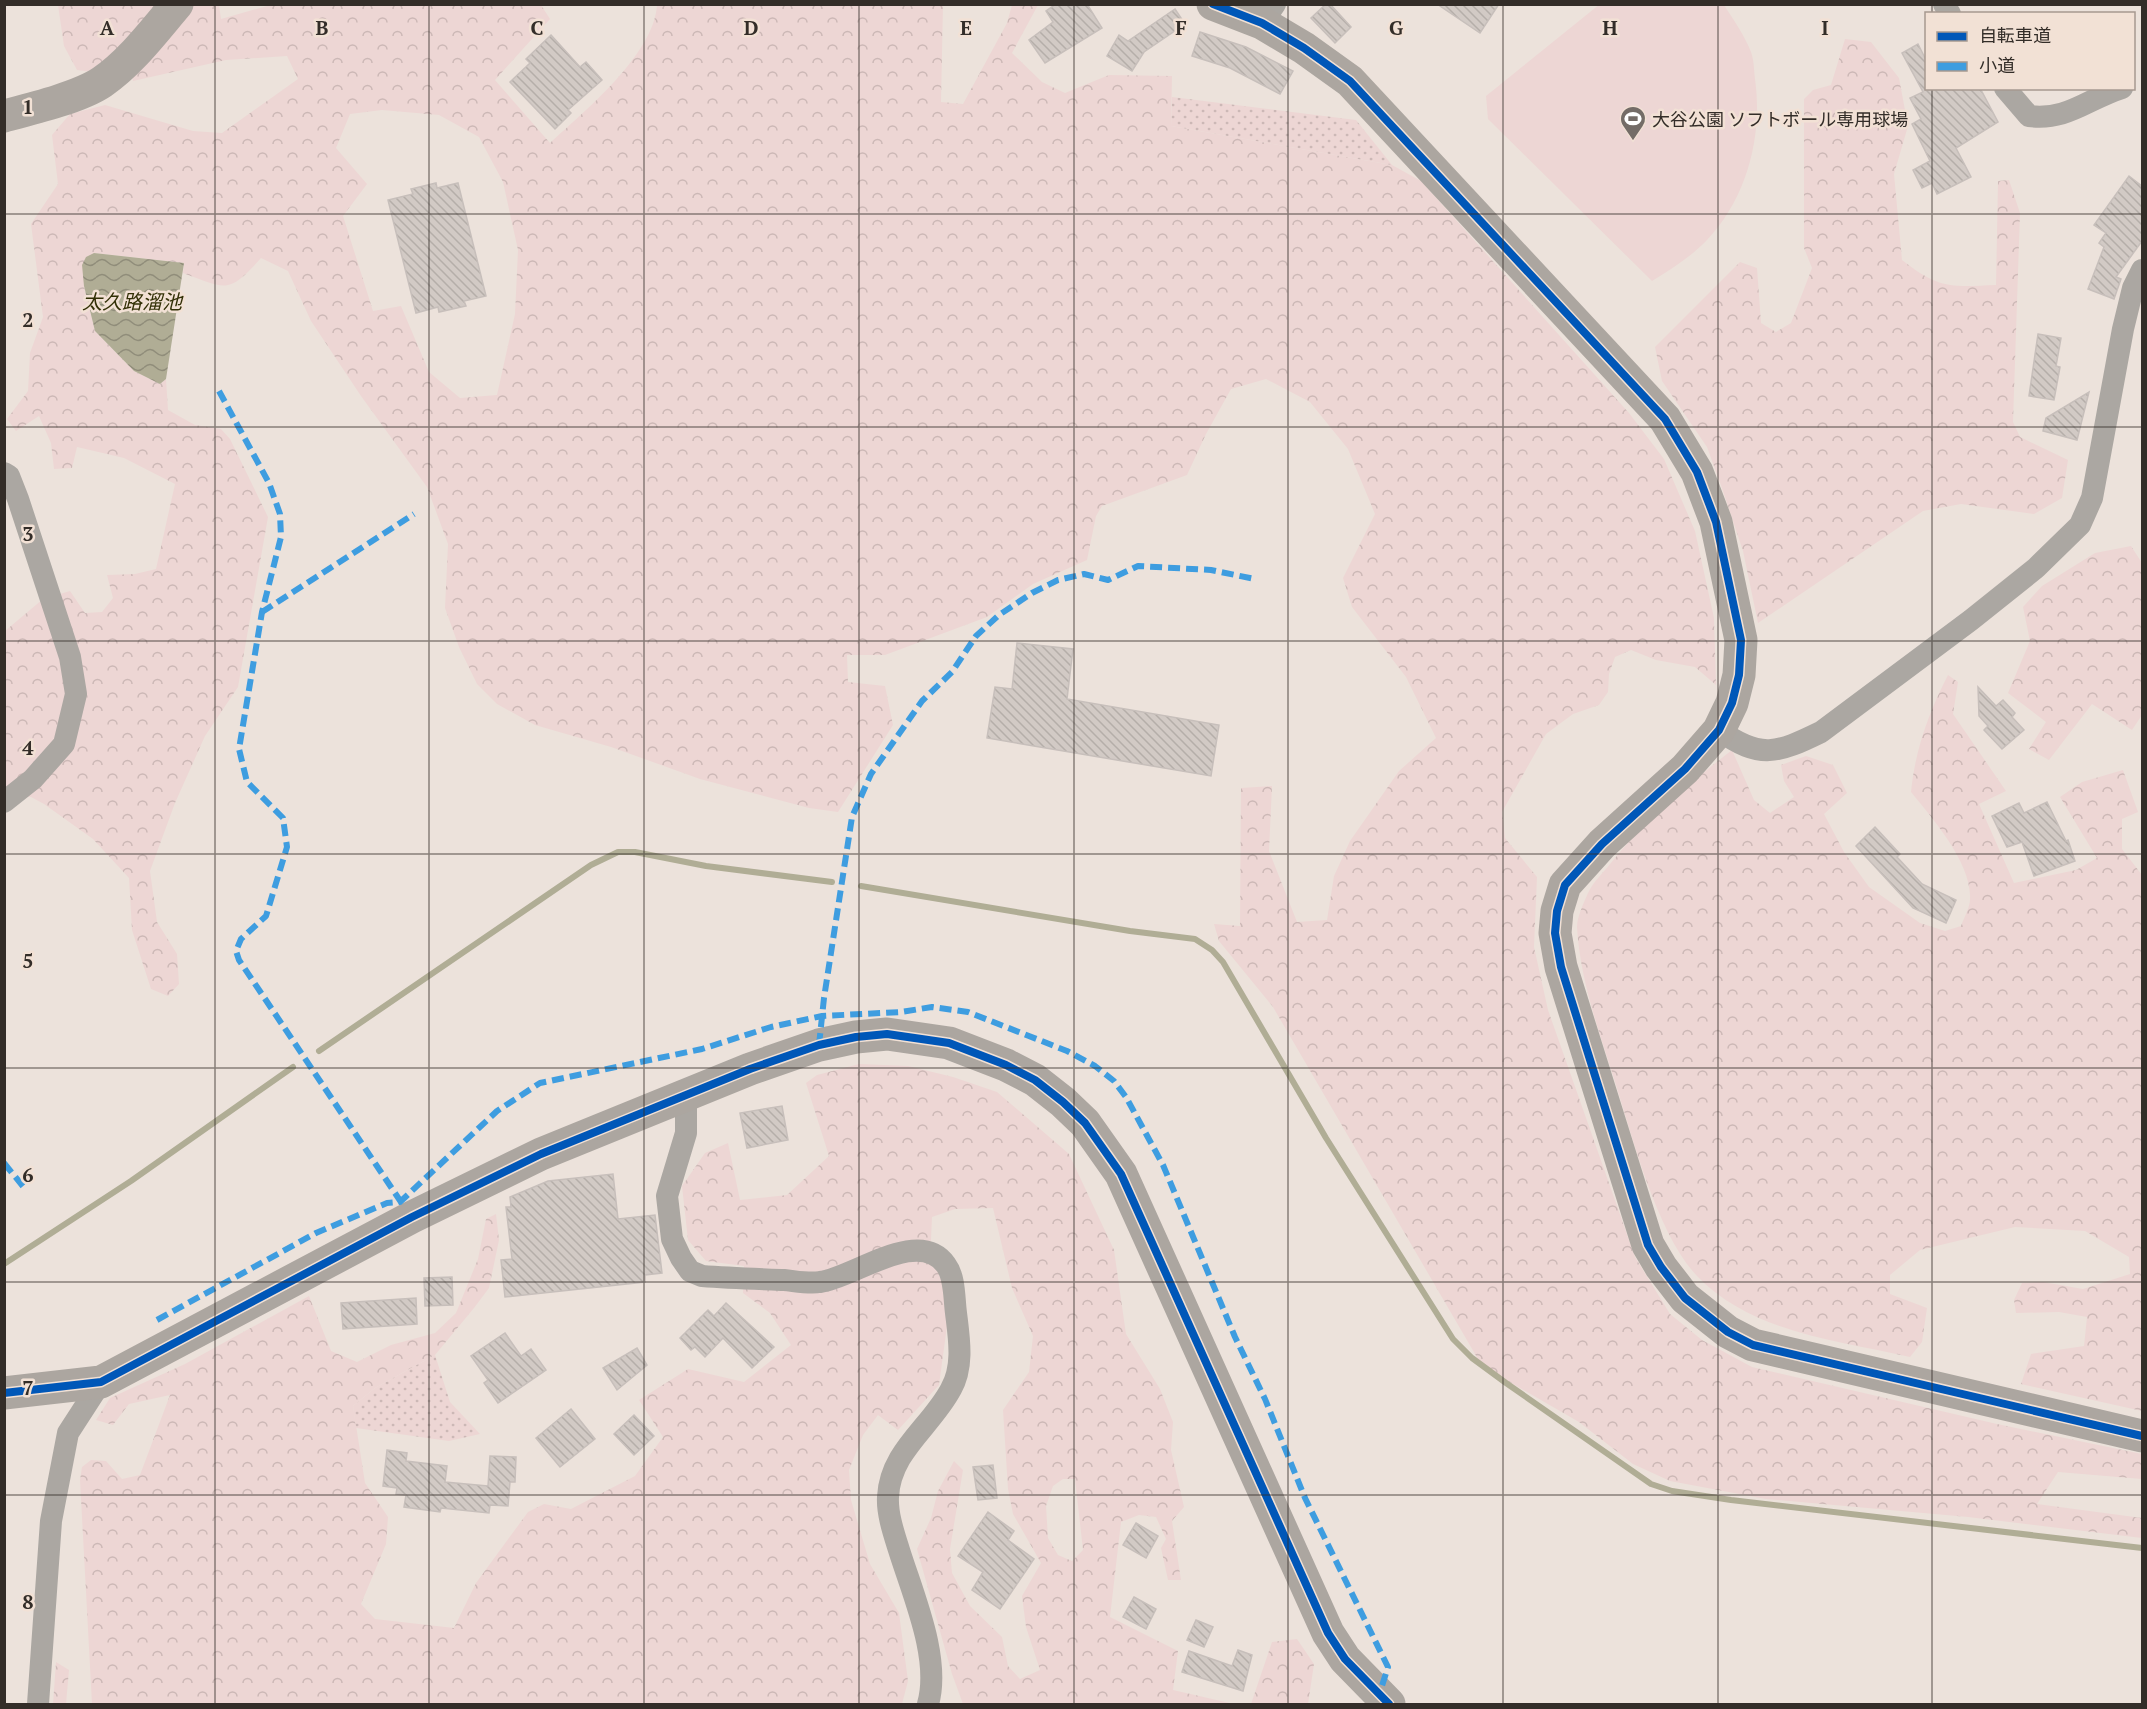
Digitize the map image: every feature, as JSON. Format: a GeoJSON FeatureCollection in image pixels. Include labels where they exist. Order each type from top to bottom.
{"type":"FeatureCollection","features":[{"type":"Feature","properties":{"kind":"street"},"geometry":{"type":"LineString","coordinates":[[4,116],[36,108],[101,83],[135,51],[177,4]]}},
{"type":"Feature","properties":{"kind":"street"},"geometry":{"type":"LineString","coordinates":[[1213,4],[1268,14],[1304,48],[1350,81],[1665,419],[1697,472],[1716,522],[1740,640],[1739,675],[1732,703],[1719,730],[1685,769],[1582,864],[1565,885],[1557,911],[1555,933],[1561,967],[1637,1215],[1648,1245],[1661,1267],[1685,1298],[1707,1318],[1753,1345],[2142,1436]]}},
{"type":"Feature","properties":{"kind":"street"},"geometry":{"type":"LineString","coordinates":[[2008,90],[2029,116],[2043,118],[2060,117],[2100,95],[2116,90]]}},
{"type":"Feature","properties":{"kind":"street"},"geometry":{"type":"LineString","coordinates":[[1719,730],[1750,750],[1769,751],[1800,742],[1821,732],[1971,620],[2061,546],[2080,525],[2092,498],[2123,329],[2133,288],[2142,270]]}},
{"type":"Feature","properties":{"kind":"street"},"geometry":{"type":"LineString","coordinates":[[4,473],[9,476],[18,500],[70,657],[76,694],[64,744],[33,779],[4,802]]}},
{"type":"Feature","properties":{"kind":"street"},"geometry":{"type":"LineString","coordinates":[[4,1393],[100,1382],[412,1217],[541,1154],[686,1093],[819,1045],[856,1037],[887,1034],[949,1042],[978,1052],[1035,1080],[1085,1123],[1121,1174],[1328,1633],[1353,1668],[1389,1704]]}},
{"type":"Feature","properties":{"kind":"street"},"geometry":{"type":"LineString","coordinates":[[686,1093],[687,1133],[667,1196],[672,1239],[690,1271],[702,1276],[821,1282],[858,1267],[915,1249],[936,1255],[946,1265],[951,1278],[960,1349],[958,1371],[951,1389],[902,1453],[891,1474],[888,1499],[893,1530],[928,1646],[931,1667],[928,1704]]}},
{"type":"Feature","properties":{"kind":"street"},"geometry":{"type":"LineString","coordinates":[[38,1704],[51,1521],[68,1433],[100,1382]]}},
{"type":"Feature","properties":{"kind":"green space"},"geometry":{"type":"Polygon","coordinates":[[[274,4],[541,5],[550,19],[495,80],[550,143],[616,80],[631,62],[653,24],[657,5],[943,5],[941,102],[963,104],[1007,23],[1012,5],[1038,5],[1012,53],[1042,82],[1065,93],[1109,75],[1172,76],[1171,126],[1392,165],[1421,181],[1629,413],[1664,459],[1695,531],[1714,618],[1716,685],[1695,667],[1656,660],[1631,650],[1615,657],[1609,674],[1608,692],[1599,705],[1573,714],[1546,734],[1502,812],[1505,838],[1537,877],[1534,947],[1548,1010],[1635,1257],[1670,1314],[1702,1340],[1752,1367],[1997,1424],[2142,1454],[2142,1479],[2058,1472],[2037,1504],[2142,1518],[2142,1538],[1968,1517],[1766,1499],[1670,1481],[1633,1464],[1579,1422],[1482,1366],[1273,1007],[1219,941],[1214,924],[1240,926],[1241,788],[1272,786],[1269,851],[1297,922],[1327,920],[1334,876],[1350,841],[1399,771],[1436,738],[1406,677],[1352,607],[1343,578],[1375,514],[1348,449],[1310,402],[1266,379],[1231,389],[1187,475],[1102,506],[1096,516],[1087,560],[1033,584],[987,617],[885,655],[847,655],[848,682],[885,686],[893,725],[838,812],[809,808],[700,779],[611,747],[535,725],[497,704],[477,684],[459,647],[445,608],[448,544],[427,487],[361,396],[311,321],[288,271],[261,258],[241,278],[233,283],[218,285],[183,273],[184,263],[94,253],[84,286],[95,331],[134,371],[160,384],[166,379],[168,410],[195,425],[221,429],[230,439],[268,517],[238,687],[205,736],[175,803],[150,871],[157,922],[177,954],[179,984],[168,996],[151,989],[132,930],[129,878],[93,839],[44,804],[31,797],[5,797],[5,631],[43,599],[70,591],[85,613],[102,612],[113,598],[107,575],[135,574],[156,569],[175,484],[124,458],[77,447],[72,468],[54,469],[51,443],[39,416],[16,431],[7,419],[28,391],[30,353],[43,317],[31,224],[58,184],[52,135],[70,114],[105,105],[193,131],[222,133],[298,79],[287,56],[226,60],[133,81],[130,68],[193,5],[219,5],[221,19],[274,4]],[[382,110],[350,114],[336,148],[367,184],[343,216],[373,311],[401,306],[429,372],[460,398],[497,395],[515,314],[518,250],[503,182],[479,137],[439,115],[382,110]]]}},
{"type":"Feature","properties":{"kind":"green space","name":"大谷公園 ソフトボール専用球場"},"geometry":{"type":"Polygon","coordinates":[[[1600,4],[1724,5],[1746,40],[1753,58],[1757,101],[1756,122],[1754,144],[1742,186],[1721,223],[1707,240],[1688,257],[1652,281],[1488,119],[1486,96],[1600,4]]]}},
{"type":"Feature","properties":{"kind":"green space"},"geometry":{"type":"Polygon","coordinates":[[[58,5],[156,5],[110,60],[92,72],[77,70],[64,46],[58,5]]]}},
{"type":"Feature","properties":{"kind":"green space"},"geometry":{"type":"Polygon","coordinates":[[[1845,39],[1871,42],[1899,78],[1908,126],[1894,174],[1902,260],[1926,276],[1946,284],[1996,285],[1998,181],[2009,180],[2020,213],[2013,422],[2020,437],[2068,460],[2062,498],[2034,514],[1961,504],[1923,511],[1758,623],[1743,551],[1707,447],[1662,381],[1655,347],[1740,262],[1757,268],[1761,323],[1776,332],[1791,323],[1812,268],[1804,248],[1804,99],[1813,90],[1831,85],[1845,39]]]}},
{"type":"Feature","properties":{"kind":"green space"},"geometry":{"type":"Polygon","coordinates":[[[1172,97],[1356,120],[1392,165],[1171,126],[1172,97]]]}},
{"type":"Feature","properties":{"kind":"green space"},"geometry":{"type":"Polygon","coordinates":[[[2131,546],[2142,563],[2142,715],[2132,730],[2092,704],[2049,760],[2029,749],[2046,722],[2008,693],[2030,641],[2023,607],[2042,586],[2095,553],[2131,546]]]}},
{"type":"Feature","properties":{"kind":"green space"},"geometry":{"type":"Polygon","coordinates":[[[1948,675],[1958,682],[1953,714],[2006,791],[1979,804],[2014,883],[2076,870],[2097,858],[2060,797],[2082,782],[2123,770],[2138,812],[2122,819],[2122,849],[2142,875],[2142,1411],[2021,1384],[2031,1354],[2084,1346],[2087,1317],[2059,1312],[2016,1313],[2014,1300],[2022,1283],[2043,1282],[2083,1289],[2130,1274],[2129,1257],[2085,1231],[2015,1227],[1920,1250],[1890,1275],[1890,1294],[1927,1308],[1922,1342],[1910,1357],[1797,1332],[1743,1310],[1719,1295],[1697,1276],[1670,1237],[1648,1186],[1592,1007],[1582,967],[1577,927],[1590,889],[1653,817],[1732,750],[1754,800],[1770,813],[1794,797],[1784,781],[1781,765],[1806,756],[1833,765],[1847,793],[1824,814],[1844,852],[1869,887],[1920,923],[1945,931],[1961,926],[1970,899],[1965,871],[1949,842],[1911,792],[1924,732],[1948,675]]]}},
{"type":"Feature","properties":{"kind":"green space"},"geometry":{"type":"Polygon","coordinates":[[[859,1064],[908,1066],[953,1077],[997,1092],[1069,1154],[1114,1250],[1126,1334],[1160,1389],[1173,1422],[1171,1450],[1184,1507],[1172,1521],[1181,1580],[1168,1580],[1161,1548],[1166,1539],[1156,1517],[1139,1515],[1121,1522],[1110,1617],[1178,1651],[1173,1690],[1234,1704],[963,1704],[952,1674],[917,1549],[931,1518],[938,1491],[954,1461],[963,1470],[950,1549],[952,1573],[970,1606],[1002,1637],[1008,1666],[1020,1679],[1040,1670],[1026,1627],[1022,1596],[1041,1563],[1013,1514],[1008,1489],[1003,1410],[1029,1372],[1033,1336],[1012,1288],[993,1208],[955,1209],[932,1217],[930,1262],[942,1276],[947,1326],[939,1385],[898,1430],[878,1415],[863,1435],[849,1470],[851,1500],[870,1564],[899,1613],[908,1681],[902,1704],[92,1704],[80,1480],[82,1467],[91,1460],[106,1461],[122,1479],[140,1475],[170,1395],[129,1404],[113,1425],[96,1420],[110,1398],[185,1364],[309,1296],[331,1351],[357,1362],[391,1345],[435,1333],[456,1313],[478,1259],[486,1219],[496,1214],[499,1240],[489,1288],[435,1355],[375,1388],[353,1406],[365,1483],[388,1517],[386,1544],[361,1604],[375,1619],[454,1628],[476,1583],[528,1512],[544,1504],[571,1509],[635,1476],[663,1437],[639,1400],[688,1369],[744,1382],[791,1345],[770,1313],[743,1293],[744,1266],[706,1261],[688,1240],[682,1186],[705,1153],[728,1143],[740,1200],[787,1195],[829,1156],[806,1083],[817,1075],[859,1064]],[[1063,1479],[1053,1486],[1046,1506],[1048,1538],[1058,1555],[1072,1561],[1083,1550],[1075,1479],[1063,1479]]]}},
{"type":"Feature","properties":{"kind":"green space"},"geometry":{"type":"Polygon","coordinates":[[[435,1355],[450,1402],[480,1434],[449,1441],[356,1428],[353,1406],[375,1388],[435,1355]]]}},
{"type":"Feature","properties":{"kind":"green space"},"geometry":{"type":"Polygon","coordinates":[[[1297,1639],[1314,1664],[1308,1704],[1251,1704],[1272,1642],[1297,1639]]]}},
{"type":"Feature","properties":{"kind":"green space"},"geometry":{"type":"Polygon","coordinates":[[[56,1662],[69,1670],[66,1704],[53,1704],[56,1662]]]}},
{"type":"Feature","properties":{"kind":"water","name":"太久路溜池"},"geometry":{"type":"Polygon","coordinates":[[[94,253],[184,263],[166,379],[160,384],[134,371],[95,331],[84,286],[82,265],[86,257],[94,253]]]}},
{"type":"Feature","properties":{"kind":"building"},"geometry":{"type":"Polygon","coordinates":[[[1056,4],[1087,4],[1102,28],[1045,63],[1029,40],[1053,22],[1046,11],[1056,4]]]}},
{"type":"Feature","properties":{"kind":"building"},"geometry":{"type":"Polygon","coordinates":[[[1326,4],[1330,4],[1351,27],[1335,43],[1311,18],[1326,4]]]}},
{"type":"Feature","properties":{"kind":"building"},"geometry":{"type":"Polygon","coordinates":[[[1437,4],[1499,4],[1480,33],[1437,4]]]}},
{"type":"Feature","properties":{"kind":"building"},"geometry":{"type":"Polygon","coordinates":[[[1175,9],[1185,24],[1144,52],[1132,71],[1107,56],[1119,35],[1128,41],[1175,9]]]}},
{"type":"Feature","properties":{"kind":"building"},"geometry":{"type":"Polygon","coordinates":[[[1200,32],[1246,47],[1293,71],[1280,94],[1230,68],[1192,56],[1200,32]]]}},
{"type":"Feature","properties":{"kind":"building"},"geometry":{"type":"Polygon","coordinates":[[[551,35],[580,67],[586,62],[602,80],[568,110],[571,113],[555,129],[510,82],[530,63],[526,59],[551,35]]]}},
{"type":"Feature","properties":{"kind":"building"},"geometry":{"type":"Polygon","coordinates":[[[1918,44],[1925,58],[1925,90],[1981,90],[1998,122],[1956,148],[1971,177],[1937,194],[1932,183],[1922,188],[1913,170],[1930,161],[1912,124],[1921,119],[1910,98],[1923,92],[1902,53],[1918,44]]]}},
{"type":"Feature","properties":{"kind":"building"},"geometry":{"type":"Polygon","coordinates":[[[2129,176],[2142,186],[2142,241],[2116,277],[2121,279],[2114,299],[2088,289],[2104,247],[2099,243],[2106,233],[2094,225],[2129,176]]]}},
{"type":"Feature","properties":{"kind":"building"},"geometry":{"type":"Polygon","coordinates":[[[436,183],[437,188],[458,183],[486,296],[464,301],[466,306],[439,312],[438,307],[416,313],[388,200],[413,194],[411,189],[436,183]]]}},
{"type":"Feature","properties":{"kind":"building"},"geometry":{"type":"Polygon","coordinates":[[[2038,334],[2061,338],[2056,366],[2060,367],[2054,400],[2029,396],[2038,334]]]}},
{"type":"Feature","properties":{"kind":"building"},"geometry":{"type":"Polygon","coordinates":[[[2089,392],[2077,440],[2043,431],[2046,418],[2089,392]]]}},
{"type":"Feature","properties":{"kind":"building"},"geometry":{"type":"Polygon","coordinates":[[[1017,643],[1073,649],[1067,699],[1219,725],[1211,776],[987,738],[995,687],[1012,689],[1017,643]]]}},
{"type":"Feature","properties":{"kind":"building"},"geometry":{"type":"Polygon","coordinates":[[[1978,687],[1996,706],[2003,700],[2015,713],[2012,717],[2024,730],[2002,749],[1984,730],[1988,726],[1979,716],[1978,687]]]}},
{"type":"Feature","properties":{"kind":"building"},"geometry":{"type":"Polygon","coordinates":[[[2047,802],[2066,841],[2068,840],[2075,861],[2034,876],[2022,842],[2007,847],[1992,816],[2019,803],[2024,813],[2047,802]]]}},
{"type":"Feature","properties":{"kind":"building"},"geometry":{"type":"Polygon","coordinates":[[[1875,827],[1900,854],[1897,857],[1922,884],[1956,900],[1946,923],[1913,908],[1856,846],[1875,827]]]}},
{"type":"Feature","properties":{"kind":"building"},"geometry":{"type":"Polygon","coordinates":[[[782,1106],[788,1140],[747,1148],[740,1113],[782,1106]]]}},
{"type":"Feature","properties":{"kind":"building"},"geometry":{"type":"Polygon","coordinates":[[[613,1174],[618,1219],[655,1215],[662,1273],[645,1275],[645,1282],[505,1297],[501,1260],[512,1259],[506,1207],[511,1207],[510,1197],[548,1181],[613,1174]]]}},
{"type":"Feature","properties":{"kind":"building"},"geometry":{"type":"Polygon","coordinates":[[[452,1277],[453,1305],[425,1306],[424,1278],[452,1277]]]}},
{"type":"Feature","properties":{"kind":"building"},"geometry":{"type":"Polygon","coordinates":[[[416,1298],[417,1324],[343,1329],[341,1303],[416,1298]]]}},
{"type":"Feature","properties":{"kind":"building"},"geometry":{"type":"Polygon","coordinates":[[[726,1303],[774,1347],[752,1368],[723,1338],[705,1357],[695,1347],[691,1350],[680,1338],[708,1310],[714,1316],[726,1303]]]}},
{"type":"Feature","properties":{"kind":"building"},"geometry":{"type":"Polygon","coordinates":[[[505,1333],[521,1356],[531,1349],[546,1370],[498,1403],[484,1383],[488,1380],[471,1356],[505,1333]]]}},
{"type":"Feature","properties":{"kind":"building"},"geometry":{"type":"Polygon","coordinates":[[[637,1348],[647,1365],[617,1390],[603,1368],[637,1348]]]}},
{"type":"Feature","properties":{"kind":"building"},"geometry":{"type":"Polygon","coordinates":[[[571,1409],[595,1439],[560,1467],[536,1438],[571,1409]]]}},
{"type":"Feature","properties":{"kind":"building"},"geometry":{"type":"Polygon","coordinates":[[[634,1415],[654,1436],[634,1455],[614,1434],[634,1415]]]}},
{"type":"Feature","properties":{"kind":"building"},"geometry":{"type":"Polygon","coordinates":[[[387,1450],[407,1453],[406,1461],[447,1466],[445,1482],[488,1486],[490,1456],[516,1457],[515,1482],[510,1482],[508,1506],[490,1505],[489,1513],[441,1508],[440,1512],[404,1507],[406,1495],[396,1494],[397,1488],[383,1486],[387,1450]]]}},
{"type":"Feature","properties":{"kind":"building"},"geometry":{"type":"Polygon","coordinates":[[[993,1465],[997,1498],[978,1500],[973,1467],[993,1465]]]}},
{"type":"Feature","properties":{"kind":"building"},"geometry":{"type":"Polygon","coordinates":[[[988,1512],[1014,1531],[1008,1540],[1034,1559],[1000,1609],[972,1590],[983,1572],[958,1556],[988,1512]]]}},
{"type":"Feature","properties":{"kind":"building"},"geometry":{"type":"Polygon","coordinates":[[[1136,1523],[1158,1536],[1146,1558],[1123,1545],[1136,1523]]]}},
{"type":"Feature","properties":{"kind":"building"},"geometry":{"type":"Polygon","coordinates":[[[1134,1597],[1156,1609],[1146,1629],[1123,1617],[1134,1597]]]}},
{"type":"Feature","properties":{"kind":"building"},"geometry":{"type":"Polygon","coordinates":[[[1196,1620],[1213,1627],[1204,1647],[1187,1640],[1196,1620]]]}},
{"type":"Feature","properties":{"kind":"building"},"geometry":{"type":"Polygon","coordinates":[[[1238,1650],[1252,1655],[1243,1691],[1182,1672],[1189,1651],[1232,1666],[1238,1650]]]}},
{"type":"Feature","properties":{"kind":"waterway"},"geometry":{"type":"LineString","coordinates":[[319,1051],[591,865],[618,852],[635,852],[706,866],[832,882]]}},
{"type":"Feature","properties":{"kind":"waterway"},"geometry":{"type":"LineString","coordinates":[[861,886],[1130,931],[1195,939],[1212,950],[1223,962],[1326,1138],[1453,1339],[1472,1358],[1506,1383],[1651,1484],[1672,1491],[1731,1500],[2142,1548]]}},
{"type":"Feature","properties":{"kind":"waterway"},"geometry":{"type":"LineString","coordinates":[[4,1264],[131,1181],[293,1067]]}},
{"type":"Feature","properties":{"kind":"marked path"},"geometry":{"type":"LineString","coordinates":[[219,391],[269,483],[280,514],[281,537],[262,612],[239,749],[247,782],[283,818],[287,847],[266,916],[241,939],[236,951],[239,960],[403,1205]]}},
{"type":"Feature","properties":{"kind":"marked path"},"geometry":{"type":"LineString","coordinates":[[262,612],[414,514]]}},
{"type":"Feature","properties":{"kind":"marked path"},"geometry":{"type":"LineString","coordinates":[[819,1045],[852,817],[871,774],[922,701],[952,672],[976,636],[999,615],[1032,593],[1058,580],[1084,574],[1108,580],[1138,566],[1211,570],[1255,579]]}},
{"type":"Feature","properties":{"kind":"marked path"},"geometry":{"type":"LineString","coordinates":[[157,1320],[316,1233],[387,1203],[400,1202],[497,1111],[540,1083],[702,1049],[771,1027],[822,1016],[901,1012],[932,1007],[968,1012],[1067,1051],[1095,1066],[1114,1081],[1126,1097],[1163,1165],[1235,1337],[1265,1399],[1305,1498],[1388,1667],[1379,1695]]}},
{"type":"Feature","properties":{"kind":"marked path"},"geometry":{"type":"LineString","coordinates":[[4,1163],[26,1190]]}},
{"type":"Feature","properties":{"kind":"cycle path"},"geometry":{"type":"LineString","coordinates":[[1213,4],[1262,23],[1304,48],[1350,81],[1665,419],[1697,472],[1716,522],[1741,640],[1739,675],[1732,703],[1719,730],[1685,769],[1602,844],[1565,885],[1557,911],[1555,933],[1561,967],[1648,1245],[1661,1267],[1685,1298],[1728,1332],[1753,1345],[2142,1436]]}},
{"type":"Feature","properties":{"kind":"cycle path"},"geometry":{"type":"LineString","coordinates":[[4,1393],[101,1382],[412,1217],[541,1154],[750,1069],[819,1045],[856,1037],[887,1034],[949,1043],[1006,1065],[1035,1080],[1085,1123],[1121,1174],[1328,1633],[1345,1659],[1389,1704]]}},
{"type":"Feature","properties":{"kind":"place","name":"大谷公園 ソフトボール専用球場"},"geometry":{"type":"Point","coordinates":[1633,142]}}]}
